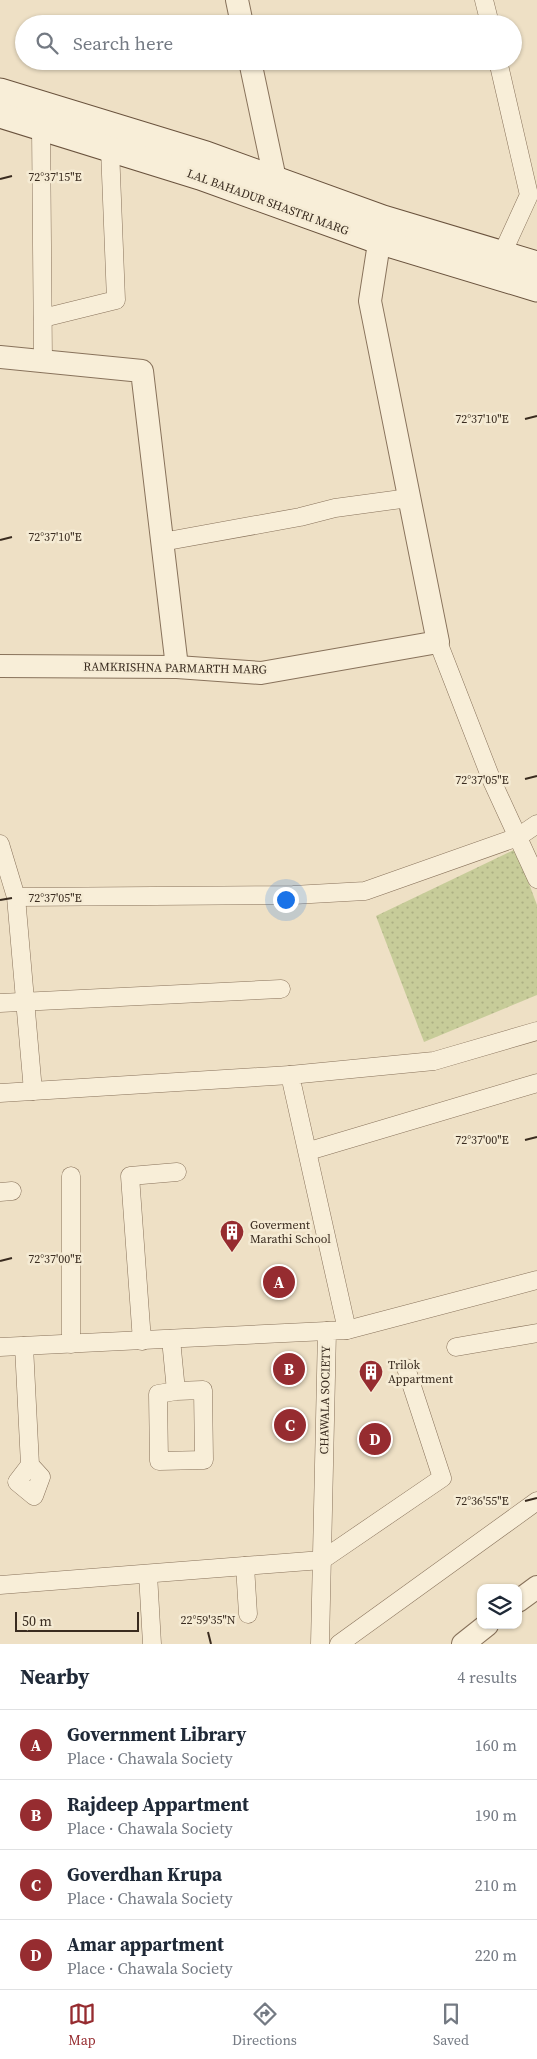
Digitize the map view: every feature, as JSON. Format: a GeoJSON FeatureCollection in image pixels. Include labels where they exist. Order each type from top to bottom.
{"type":"FeatureCollection","features":[{"type":"Feature","properties":{"kind":"main road","name":"LAL BAHADUR SHASTRI MARG"},"geometry":{"type":"LineString","coordinates":[[0,90],[206,154],[275,179],[381,230],[502,254],[537,264]]}},
{"type":"Feature","properties":{"kind":"main road","name":"LAL BAHADUR SHASTRI MARG"},"geometry":{"type":"LineString","coordinates":[[0,115],[200,177],[381,230],[537,289]]}},
{"type":"Feature","properties":{"kind":"street"},"geometry":{"type":"LineString","coordinates":[[237,0],[240,15]]}},
{"type":"Feature","properties":{"kind":"street"},"geometry":{"type":"LineString","coordinates":[[484,0],[488,15]]}},
{"type":"Feature","properties":{"kind":"street"},"geometry":{"type":"LineString","coordinates":[[252,70],[275,179]]}},
{"type":"Feature","properties":{"kind":"street"},"geometry":{"type":"LineString","coordinates":[[500,70],[529,195],[502,254]]}},
{"type":"Feature","properties":{"kind":"street"},"geometry":{"type":"LineString","coordinates":[[41,127],[43,361]]}},
{"type":"Feature","properties":{"kind":"street"},"geometry":{"type":"LineString","coordinates":[[43,318],[116,300],[110,149]]}},
{"type":"Feature","properties":{"kind":"street"},"geometry":{"type":"LineString","coordinates":[[381,230],[370,301],[438,642],[492,781],[537,879]]}},
{"type":"Feature","properties":{"kind":"street"},"geometry":{"type":"LineString","coordinates":[[0,357],[142,371],[177,666]]}},
{"type":"Feature","properties":{"kind":"street"},"geometry":{"type":"LineString","coordinates":[[162,542],[300,517],[336,508],[409,498]]}},
{"type":"Feature","properties":{"kind":"street","name":"RAMKRISHNA PARMARTH MARG"},"geometry":{"type":"LineString","coordinates":[[0,666],[177,666],[261,673],[438,642]]}},
{"type":"Feature","properties":{"kind":"street"},"geometry":{"type":"LineString","coordinates":[[16,897],[293,895],[365,891],[518,837],[537,824]]}},
{"type":"Feature","properties":{"kind":"street"},"geometry":{"type":"LineString","coordinates":[[0,844],[16,897],[32,1091]]}},
{"type":"Feature","properties":{"kind":"street"},"geometry":{"type":"LineString","coordinates":[[0,1003],[280,989]]}},
{"type":"Feature","properties":{"kind":"street"},"geometry":{"type":"LineString","coordinates":[[0,1093],[290,1075],[434,1062],[537,1031]]}},
{"type":"Feature","properties":{"kind":"street"},"geometry":{"type":"LineString","coordinates":[[290,1075],[309,1150],[347,1330]]}},
{"type":"Feature","properties":{"kind":"street"},"geometry":{"type":"LineString","coordinates":[[309,1150],[537,1083]]}},
{"type":"Feature","properties":{"kind":"street"},"geometry":{"type":"LineString","coordinates":[[142,1340],[130,1176],[177,1172]]}},
{"type":"Feature","properties":{"kind":"street"},"geometry":{"type":"LineString","coordinates":[[71,1176],[71,1344]]}},
{"type":"Feature","properties":{"kind":"street","name":"CHAWALA SOCIETY"},"geometry":{"type":"LineString","coordinates":[[320,1644],[327,1331],[347,1330],[537,1280]]}},
{"type":"Feature","properties":{"kind":"street"},"geometry":{"type":"LineString","coordinates":[[0,1347],[327,1331]]}},
{"type":"Feature","properties":{"kind":"street"},"geometry":{"type":"LineString","coordinates":[[456,1346],[537,1333]]}},
{"type":"Feature","properties":{"kind":"street"},"geometry":{"type":"LineString","coordinates":[[170,1339],[176,1391]]}},
{"type":"Feature","properties":{"kind":"street"},"geometry":{"type":"LineString","coordinates":[[24,1346],[30,1465]]}},
{"type":"Feature","properties":{"kind":"street"},"geometry":{"type":"LineString","coordinates":[[0,1585],[322,1560],[442,1478],[406,1368]]}},
{"type":"Feature","properties":{"kind":"street"},"geometry":{"type":"LineString","coordinates":[[203,1390],[204,1460],[159,1461],[158,1394],[176,1391],[203,1390]]}},
{"type":"Feature","properties":{"kind":"street"},"geometry":{"type":"LineString","coordinates":[[339,1644],[537,1502]]}},
{"type":"Feature","properties":{"kind":"street"},"geometry":{"type":"LineString","coordinates":[[245,1566],[248,1614]]}},
{"type":"Feature","properties":{"kind":"street"},"geometry":{"type":"LineString","coordinates":[[148,1574],[152,1644]]}},
{"type":"Feature","properties":{"kind":"street"},"geometry":{"type":"LineString","coordinates":[[522,1598],[537,1586]]}},
{"type":"Feature","properties":{"kind":"street"},"geometry":{"type":"LineString","coordinates":[[463,1644],[482,1629]]}},
{"type":"Feature","properties":{"kind":"green space"},"geometry":{"type":"Polygon","coordinates":[[[516,849],[537,905],[537,995],[424,1042],[376,916],[516,849]]]}},
{"type":"Feature","properties":{"kind":"place","name":"Goverment Marathi School"},"geometry":{"type":"Point","coordinates":[232,1253]}},
{"type":"Feature","properties":{"kind":"place","name":"Government Library"},"geometry":{"type":"Point","coordinates":[279,1282]}},
{"type":"Feature","properties":{"kind":"place","name":"Rajdeep Appartment"},"geometry":{"type":"Point","coordinates":[289,1369]}},
{"type":"Feature","properties":{"kind":"place","name":"Trilok Appartment"},"geometry":{"type":"Point","coordinates":[371,1393]}},
{"type":"Feature","properties":{"kind":"place","name":"Goverdhan Krupa"},"geometry":{"type":"Point","coordinates":[290,1425]}},
{"type":"Feature","properties":{"kind":"place","name":"Amar appartment"},"geometry":{"type":"Point","coordinates":[375,1439]}}]}
